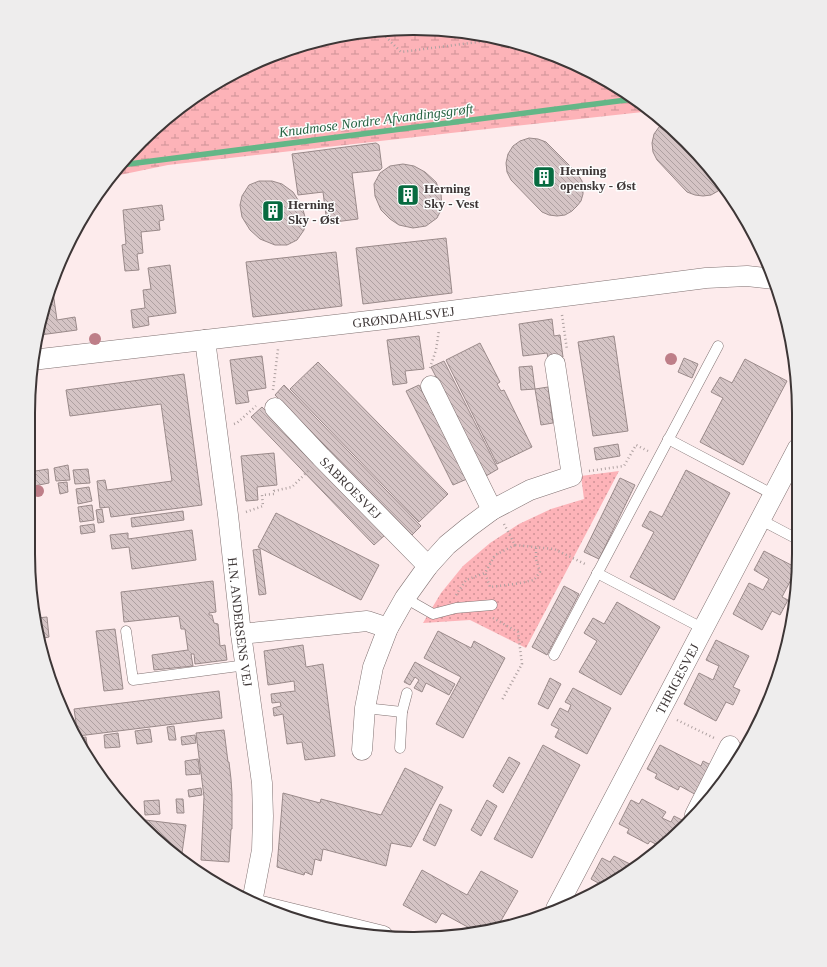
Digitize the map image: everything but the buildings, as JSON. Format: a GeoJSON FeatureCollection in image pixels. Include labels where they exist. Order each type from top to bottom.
{"type":"FeatureCollection","features":[{"type":"Feature","properties":{"kind":"street","name":"GRØNDAHLSVEJ"},"geometry":{"type":"LineString","coordinates":[[39,359],[277,332],[706,278],[747,276],[767,278]]}},
{"type":"Feature","properties":{"kind":"street","name":"H.N. ANDERSENS VEJ"},"geometry":{"type":"LineString","coordinates":[[205,340],[228,515],[241,634],[262,783],[262,850],[253,896]]}},
{"type":"Feature","properties":{"kind":"street"},"geometry":{"type":"LineString","coordinates":[[362,750],[365,708],[373,667],[388,628],[405,598],[428,566],[447,545],[469,526],[494,509],[530,490],[572,476],[555,364]]}},
{"type":"Feature","properties":{"kind":"street"},"geometry":{"type":"LineString","coordinates":[[431,386],[494,509]]}},
{"type":"Feature","properties":{"kind":"street","name":"SABROESVEJ"},"geometry":{"type":"LineString","coordinates":[[268,401],[428,566]]}},
{"type":"Feature","properties":{"kind":"street","name":"THRIGESVEJ"},"geometry":{"type":"LineString","coordinates":[[559,902],[792,460]]}},
{"type":"Feature","properties":{"kind":"street"},"geometry":{"type":"LineString","coordinates":[[241,634],[367,621],[388,628]]}},
{"type":"Feature","properties":{"kind":"street"},"geometry":{"type":"LineString","coordinates":[[706,794],[730,746]]}},
{"type":"Feature","properties":{"kind":"lane"},"geometry":{"type":"LineString","coordinates":[[554,655],[718,346]]}},
{"type":"Feature","properties":{"kind":"lane"},"geometry":{"type":"LineString","coordinates":[[668,439],[774,495]]}},
{"type":"Feature","properties":{"kind":"lane"},"geometry":{"type":"LineString","coordinates":[[761,520],[792,536]]}},
{"type":"Feature","properties":{"kind":"lane"},"geometry":{"type":"LineString","coordinates":[[597,573],[704,629]]}},
{"type":"Feature","properties":{"kind":"lane"},"geometry":{"type":"LineString","coordinates":[[405,598],[433,614],[456,608],[492,604]]}},
{"type":"Feature","properties":{"kind":"lane"},"geometry":{"type":"LineString","coordinates":[[126,631],[133,680],[246,665]]}},
{"type":"Feature","properties":{"kind":"lane"},"geometry":{"type":"LineString","coordinates":[[400,748],[402,712],[407,693]]}},
{"type":"Feature","properties":{"kind":"lane"},"geometry":{"type":"LineString","coordinates":[[365,708],[402,712]]}},
{"type":"Feature","properties":{"kind":"path"},"geometry":{"type":"LineString","coordinates":[[385,36],[401,52],[483,41]]}},
{"type":"Feature","properties":{"kind":"path"},"geometry":{"type":"LineString","coordinates":[[555,364],[555,360],[568,358],[560,297]]}},
{"type":"Feature","properties":{"kind":"path"},"geometry":{"type":"LineString","coordinates":[[431,386],[428,374],[440,332],[435,312]]}},
{"type":"Feature","properties":{"kind":"path"},"geometry":{"type":"LineString","coordinates":[[216,427],[237,424],[268,401],[273,390],[275,375],[278,345],[277,332]]}},
{"type":"Feature","properties":{"kind":"path"},"geometry":{"type":"LineString","coordinates":[[572,476],[581,472],[624,466],[636,445],[659,457]]}},
{"type":"Feature","properties":{"kind":"path"},"geometry":{"type":"LineString","coordinates":[[228,515],[248,512],[264,506],[262,495],[274,494],[274,491],[292,487],[322,457]]}},
{"type":"Feature","properties":{"kind":"path"},"geometry":{"type":"LineString","coordinates":[[494,509],[515,545]]}},
{"type":"Feature","properties":{"kind":"path"},"geometry":{"type":"LineString","coordinates":[[456,608],[455,596],[466,580],[484,573],[495,555],[515,545],[554,549],[588,566],[597,573]]}},
{"type":"Feature","properties":{"kind":"path"},"geometry":{"type":"LineString","coordinates":[[490,587],[534,580],[540,572],[536,559],[536,547]]}},
{"type":"Feature","properties":{"kind":"path"},"geometry":{"type":"LineString","coordinates":[[484,573],[490,587],[493,618],[518,632],[522,664],[502,700]]}},
{"type":"Feature","properties":{"kind":"path"},"geometry":{"type":"LineString","coordinates":[[660,711],[730,746]]}},
{"type":"Feature","properties":{"kind":"green space"},"geometry":{"type":"Polygon","coordinates":[[[414,35],[438,36],[463,38],[511,48],[535,55],[581,74],[603,86],[643,112],[451,133],[168,165],[120,175],[164,129],[183,113],[224,86],[246,74],[292,55],[340,42],[364,38],[414,35]]]}},
{"type":"Feature","properties":{"kind":"green space"},"geometry":{"type":"Polygon","coordinates":[[[619,471],[526,648],[470,620],[423,623],[441,593],[463,566],[490,543],[519,524],[551,509],[584,499],[581,476],[619,471]]]}},
{"type":"Feature","properties":{"kind":"waterway","name":"Knudmose Nordre Afvandingsgrøft"},"geometry":{"type":"LineString","coordinates":[[129,164],[626,100]]}},
{"type":"Feature","properties":{"kind":"place","name":"Herning opensky - Øst"},"geometry":{"type":"Point","coordinates":[544,177]}},
{"type":"Feature","properties":{"kind":"place","name":"Herning Sky - Vest"},"geometry":{"type":"Point","coordinates":[408,195]}},
{"type":"Feature","properties":{"kind":"place","name":"Herning Sky - Øst"},"geometry":{"type":"Point","coordinates":[273,211]}}]}
